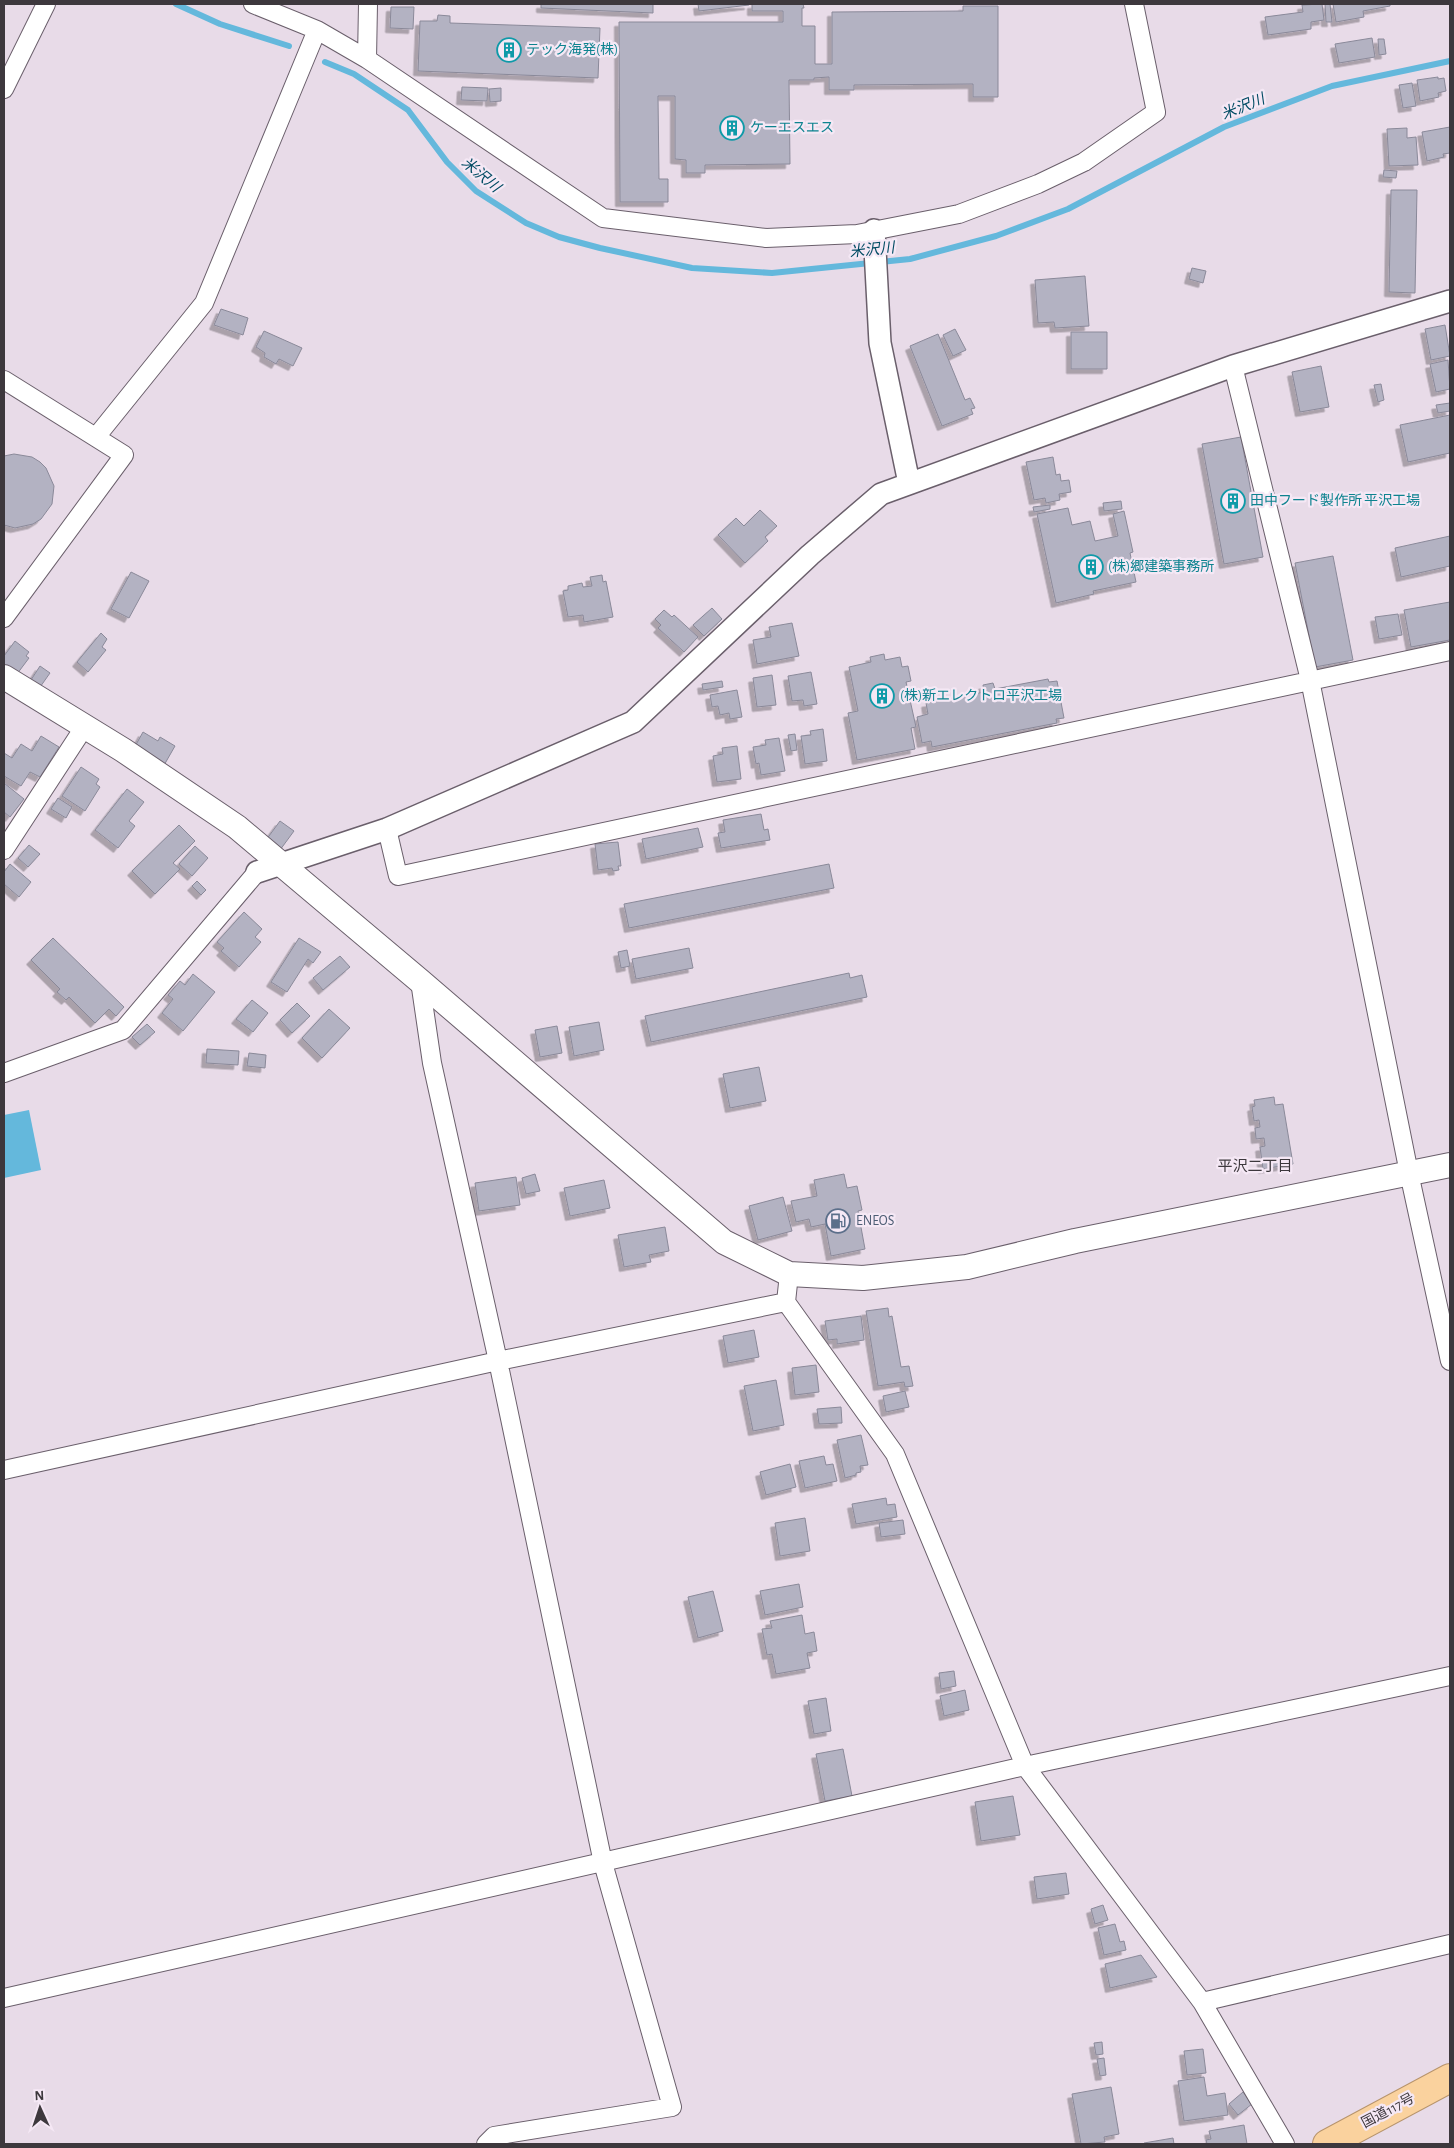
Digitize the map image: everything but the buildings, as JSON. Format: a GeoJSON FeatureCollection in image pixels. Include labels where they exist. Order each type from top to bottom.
{"type":"FeatureCollection","features":[{"type":"Feature","properties":{"kind":"highway","name":"国道117号"},"geometry":{"type":"LineString","coordinates":[[1327,2144],[1450,2078]]}},
{"type":"Feature","properties":{"kind":"main road"},"geometry":{"type":"LineString","coordinates":[[4,677],[123,750],[237,827],[724,1242],[789,1274],[863,1278],[967,1267],[1075,1241],[1450,1165]]}},
{"type":"Feature","properties":{"kind":"street"},"geometry":{"type":"LineString","coordinates":[[4,89],[46,4]]}},
{"type":"Feature","properties":{"kind":"street"},"geometry":{"type":"LineString","coordinates":[[253,4],[317,30],[367,59],[603,218],[766,238],[857,234],[959,214],[1038,184],[1084,162],[1156,112],[1134,4]]}},
{"type":"Feature","properties":{"kind":"street"},"geometry":{"type":"LineString","coordinates":[[367,59],[368,4]]}},
{"type":"Feature","properties":{"kind":"street"},"geometry":{"type":"LineString","coordinates":[[96,437],[204,303],[317,30]]}},
{"type":"Feature","properties":{"kind":"street"},"geometry":{"type":"LineString","coordinates":[[874,230],[880,343],[909,483]]}},
{"type":"Feature","properties":{"kind":"street"},"geometry":{"type":"LineString","coordinates":[[4,1073],[123,1030],[257,872],[387,829],[633,722],[810,555],[882,494],[1234,366],[1450,301]]}},
{"type":"Feature","properties":{"kind":"street"},"geometry":{"type":"LineString","coordinates":[[1234,366],[1310,680],[1450,1361]]}},
{"type":"Feature","properties":{"kind":"street"},"geometry":{"type":"LineString","coordinates":[[4,380],[124,455],[4,618]]}},
{"type":"Feature","properties":{"kind":"street"},"geometry":{"type":"LineString","coordinates":[[387,829],[398,876],[1450,651]]}},
{"type":"Feature","properties":{"kind":"street"},"geometry":{"type":"LineString","coordinates":[[4,850],[85,726]]}},
{"type":"Feature","properties":{"kind":"street"},"geometry":{"type":"LineString","coordinates":[[420,981],[432,1063],[498,1362],[604,1863],[672,2107],[494,2136],[486,2144]]}},
{"type":"Feature","properties":{"kind":"street"},"geometry":{"type":"LineString","coordinates":[[789,1274],[786,1302],[895,1454],[1025,1766],[1202,2002],[1285,2144]]}},
{"type":"Feature","properties":{"kind":"street"},"geometry":{"type":"LineString","coordinates":[[4,1470],[498,1362],[786,1302]]}},
{"type":"Feature","properties":{"kind":"street"},"geometry":{"type":"LineString","coordinates":[[4,1998],[1025,1766],[1450,1676]]}},
{"type":"Feature","properties":{"kind":"street"},"geometry":{"type":"LineString","coordinates":[[1202,2002],[1450,1944]]}},
{"type":"Feature","properties":{"kind":"water"},"geometry":{"type":"Polygon","coordinates":[[[29,1110],[41,1170],[4,1178],[4,1115],[29,1110]]]}},
{"type":"Feature","properties":{"kind":"waterway","name":"米沢川"},"geometry":{"type":"LineString","coordinates":[[176,4],[220,24],[289,46]]}},
{"type":"Feature","properties":{"kind":"waterway","name":"米沢川"},"geometry":{"type":"LineString","coordinates":[[325,62],[354,74],[408,110],[447,162],[476,191],[526,223],[559,237],[692,268],[772,273],[910,259],[996,236],[1068,209],[1224,127],[1332,86],[1450,61]]}},
{"type":"Feature","properties":{"kind":"place","name":"テック海発(株)"},"geometry":{"type":"Point","coordinates":[509,50]}},
{"type":"Feature","properties":{"kind":"place","name":"ケーエスエス"},"geometry":{"type":"Point","coordinates":[732,128]}},
{"type":"Feature","properties":{"kind":"place","name":"田中フード製作所 平沢工場"},"geometry":{"type":"Point","coordinates":[1233,501]}},
{"type":"Feature","properties":{"kind":"place","name":"(株)郷建築事務所"},"geometry":{"type":"Point","coordinates":[1091,567]}},
{"type":"Feature","properties":{"kind":"place","name":"(株)新エレクトロ平沢工場"},"geometry":{"type":"Point","coordinates":[882,696]}},
{"type":"Feature","properties":{"kind":"place","name":"ENEOS"},"geometry":{"type":"Point","coordinates":[838,1221]}},
{"type":"Feature","properties":{"kind":"district","name":"平沢二丁目"},"geometry":{"type":"Point","coordinates":[1255,1166]}}]}
